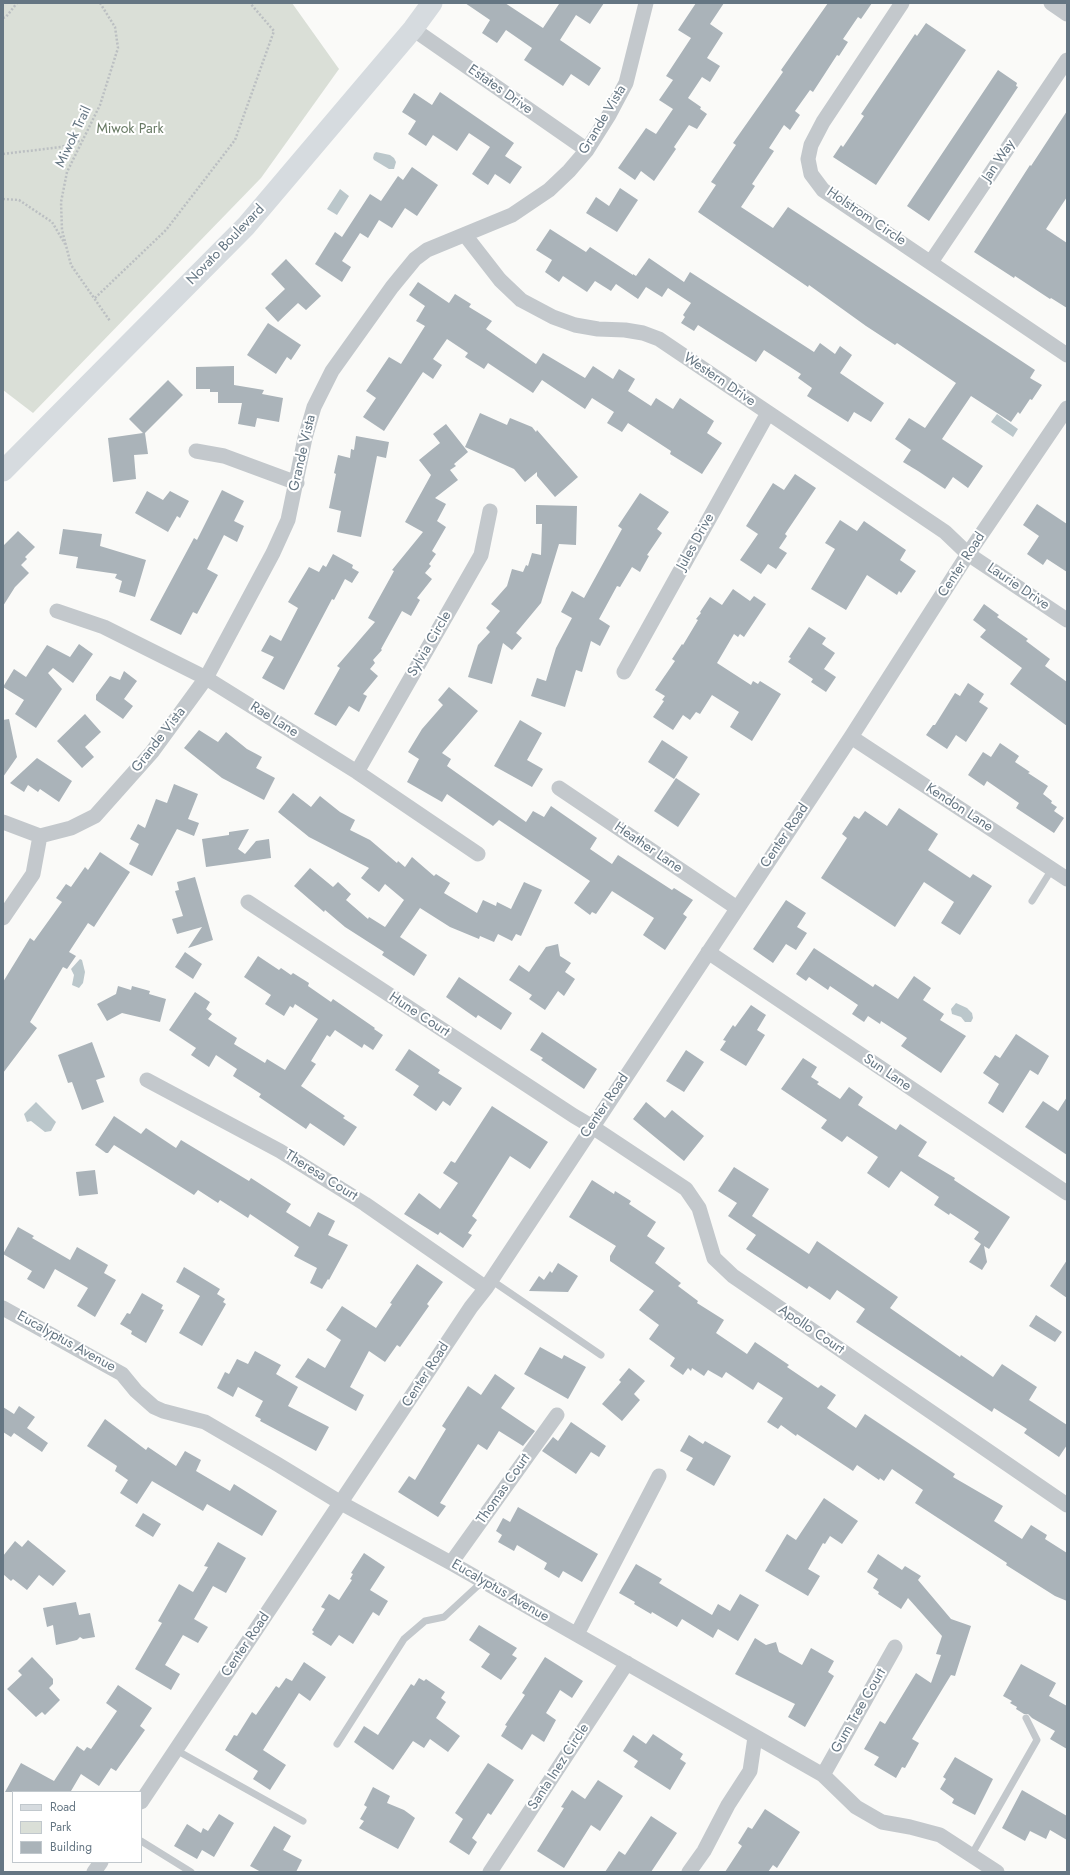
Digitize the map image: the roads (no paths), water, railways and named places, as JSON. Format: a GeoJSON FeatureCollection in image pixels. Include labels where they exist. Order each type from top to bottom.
{"type":"FeatureCollection","features":[{"type":"Feature","properties":{"kind":"main road","name":"Novato Boulevard"},"geometry":{"type":"LineString","coordinates":[[3,471],[246,226],[413,30],[432,3]]}},
{"type":"Feature","properties":{"kind":"street","name":"Grande Vista"},"geometry":{"type":"LineString","coordinates":[[40,836],[71,828],[95,816],[152,752],[206,678],[276,547],[288,520],[297,483],[305,438],[314,407],[332,371],[407,267],[427,250],[512,215],[549,190],[587,150],[609,115],[626,83],[646,3]]}},
{"type":"Feature","properties":{"kind":"street","name":"Holstrom Circle"},"geometry":{"type":"LineString","coordinates":[[902,3],[822,122],[811,145],[808,159],[811,174],[823,190],[1067,354]]}},
{"type":"Feature","properties":{"kind":"street"},"geometry":{"type":"LineString","coordinates":[[1051,3],[1067,14]]}},
{"type":"Feature","properties":{"kind":"street","name":"Estates Drive"},"geometry":{"type":"LineString","coordinates":[[413,30],[587,150]]}},
{"type":"Feature","properties":{"kind":"street","name":"Jan Way"},"geometry":{"type":"LineString","coordinates":[[931,262],[1067,60]]}},
{"type":"Feature","properties":{"kind":"street","name":"Western Drive"},"geometry":{"type":"LineString","coordinates":[[465,235],[500,280],[521,300],[553,317],[574,325],[598,329],[625,330],[643,333],[659,339],[945,532],[968,554]]}},
{"type":"Feature","properties":{"kind":"street","name":"Center Road"},"geometry":{"type":"LineString","coordinates":[[142,1801],[467,1313],[488,1284],[591,1126],[851,737],[968,554],[1067,408]]}},
{"type":"Feature","properties":{"kind":"street","name":"Jules Drive"},"geometry":{"type":"LineString","coordinates":[[624,672],[768,412]]}},
{"type":"Feature","properties":{"kind":"street"},"geometry":{"type":"LineString","coordinates":[[196,451],[224,456],[297,483]]}},
{"type":"Feature","properties":{"kind":"street","name":"Sylvia Circle"},"geometry":{"type":"LineString","coordinates":[[357,772],[481,554],[490,511]]}},
{"type":"Feature","properties":{"kind":"street","name":"Laurie Drive"},"geometry":{"type":"LineString","coordinates":[[968,554],[1067,620]]}},
{"type":"Feature","properties":{"kind":"street","name":"Rae Lane"},"geometry":{"type":"LineString","coordinates":[[57,611],[104,626],[206,678],[357,772],[478,854]]}},
{"type":"Feature","properties":{"kind":"street","name":"Kendon Lane"},"geometry":{"type":"LineString","coordinates":[[851,737],[1067,880]]}},
{"type":"Feature","properties":{"kind":"street","name":"Heather Lane"},"geometry":{"type":"LineString","coordinates":[[559,788],[737,908]]}},
{"type":"Feature","properties":{"kind":"street"},"geometry":{"type":"LineString","coordinates":[[3,822],[40,836],[32,874],[3,918]]}},
{"type":"Feature","properties":{"kind":"street","name":"Hune Court"},"geometry":{"type":"LineString","coordinates":[[248,902],[591,1126]]}},
{"type":"Feature","properties":{"kind":"street","name":"Sun Lane"},"geometry":{"type":"LineString","coordinates":[[708,952],[1067,1193]]}},
{"type":"Feature","properties":{"kind":"street","name":"Theresa Court"},"geometry":{"type":"LineString","coordinates":[[147,1080],[280,1150],[488,1284]]}},
{"type":"Feature","properties":{"kind":"street","name":"Apollo Court"},"geometry":{"type":"LineString","coordinates":[[591,1126],[686,1188],[699,1208],[714,1258],[733,1276],[1067,1505]]}},
{"type":"Feature","properties":{"kind":"street","name":"Eucalyptus Avenue"},"geometry":{"type":"LineString","coordinates":[[3,1308],[122,1374],[136,1391],[154,1407],[163,1412],[205,1422],[341,1503],[452,1563],[822,1775],[856,1807],[882,1822],[910,1827],[940,1835],[998,1872]]}},
{"type":"Feature","properties":{"kind":"street","name":"Thomas Court"},"geometry":{"type":"LineString","coordinates":[[452,1563],[557,1415]]}},
{"type":"Feature","properties":{"kind":"street"},"geometry":{"type":"LineString","coordinates":[[577,1634],[659,1476]]}},
{"type":"Feature","properties":{"kind":"street","name":"Gum Tree Court"},"geometry":{"type":"LineString","coordinates":[[822,1775],[896,1647]]}},
{"type":"Feature","properties":{"kind":"street","name":"Santa Inez Circle"},"geometry":{"type":"LineString","coordinates":[[490,1872],[627,1663]]}},
{"type":"Feature","properties":{"kind":"street"},"geometry":{"type":"LineString","coordinates":[[689,1872],[704,1851],[728,1805],[750,1772],[755,1737]]}},
{"type":"Feature","properties":{"kind":"street"},"geometry":{"type":"LineString","coordinates":[[94,1872],[100,1863]]}},
{"type":"Feature","properties":{"kind":"lane"},"geometry":{"type":"LineString","coordinates":[[1032,901],[1052,869]]}},
{"type":"Feature","properties":{"kind":"lane"},"geometry":{"type":"LineString","coordinates":[[488,1284],[602,1355]]}},
{"type":"Feature","properties":{"kind":"lane"},"geometry":{"type":"LineString","coordinates":[[338,1744],[404,1640],[425,1621],[444,1617],[483,1581]]}},
{"type":"Feature","properties":{"kind":"lane"},"geometry":{"type":"LineString","coordinates":[[972,1854],[1037,1740],[1026,1718]]}},
{"type":"Feature","properties":{"kind":"lane"},"geometry":{"type":"LineString","coordinates":[[176,1750],[302,1821]]}},
{"type":"Feature","properties":{"kind":"lane"},"geometry":{"type":"LineString","coordinates":[[142,1842],[191,1872]]}},
{"type":"Feature","properties":{"kind":"park label","name":"Miwok Park"},"geometry":{"type":"Point","coordinates":[130,130]}}]}
